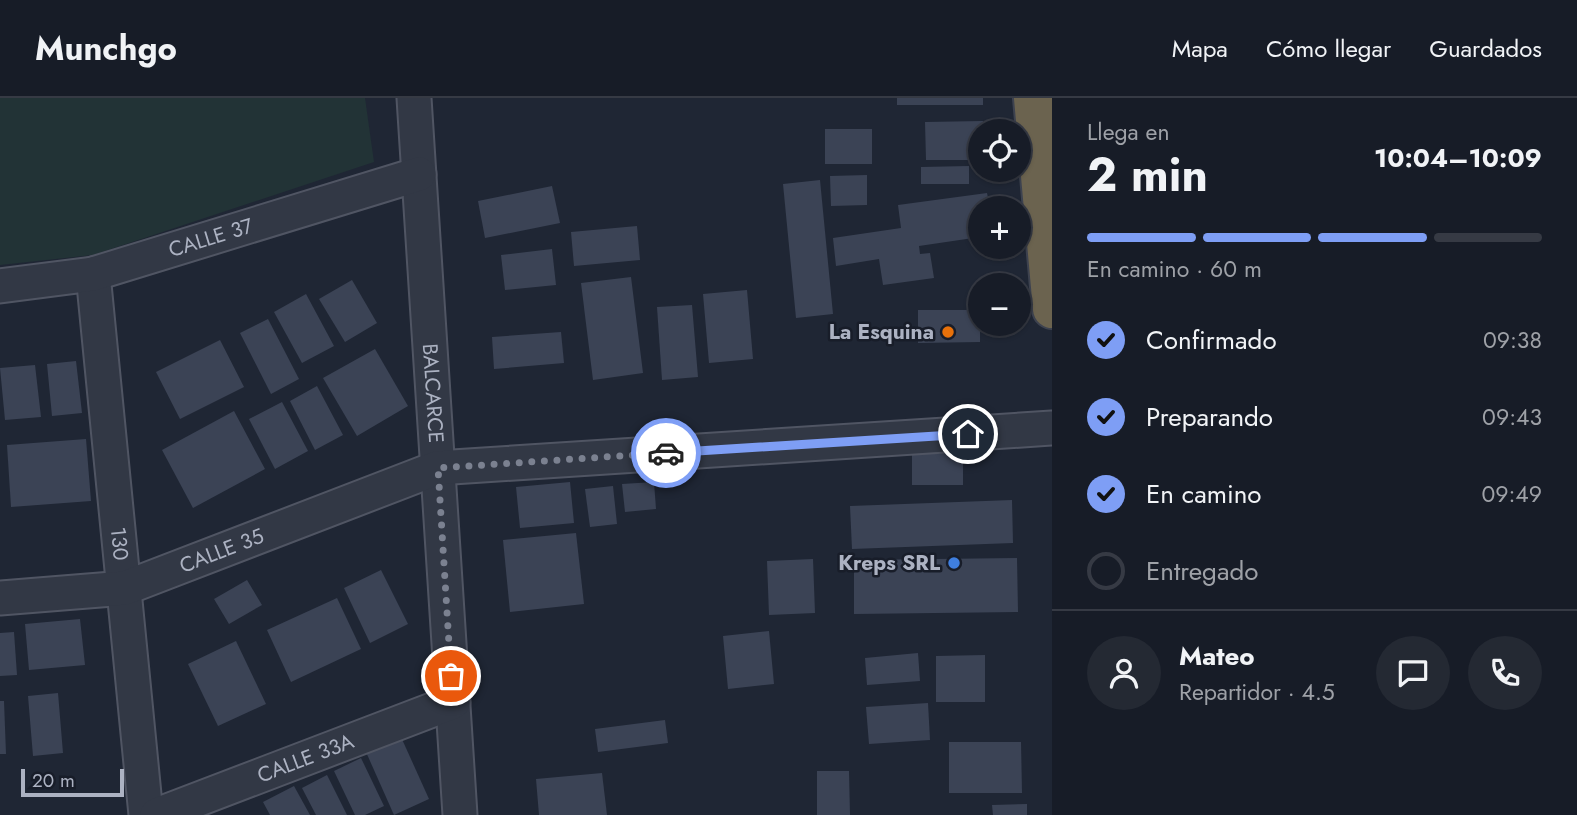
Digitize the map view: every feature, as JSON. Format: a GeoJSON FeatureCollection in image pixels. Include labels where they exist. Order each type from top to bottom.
{"type":"FeatureCollection","features":[{"type":"Feature","properties":{"kind":"highway"},"geometry":{"type":"LineString","coordinates":[[1033,98],[1052,309]]}},
{"type":"Feature","properties":{"kind":"street","name":"BALCARCE"},"geometry":{"type":"LineString","coordinates":[[414,98],[460,815]]}},
{"type":"Feature","properties":{"kind":"street","name":"CALLE 37"},"geometry":{"type":"LineString","coordinates":[[0,286],[93,274],[419,174]]}},
{"type":"Feature","properties":{"kind":"street","name":"130"},"geometry":{"type":"LineString","coordinates":[[93,274],[146,815]]}},
{"type":"Feature","properties":{"kind":"street"},"geometry":{"type":"LineString","coordinates":[[438,468],[1052,428]]}},
{"type":"Feature","properties":{"kind":"street","name":"CALLE 35"},"geometry":{"type":"LineString","coordinates":[[0,598],[125,588],[438,468]]}},
{"type":"Feature","properties":{"kind":"street","name":"CALLE 33A"},"geometry":{"type":"LineString","coordinates":[[157,815],[453,702]]}},
{"type":"Feature","properties":{"kind":"shaded area"},"geometry":{"type":"Polygon","coordinates":[[[0,98],[365,98],[374,162],[93,255],[0,265],[0,98]]]}},
{"type":"Feature","properties":{"kind":"building"},"geometry":{"type":"Polygon","coordinates":[[[897,98],[983,98],[983,105],[897,105],[897,98]]]}},
{"type":"Feature","properties":{"kind":"building"},"geometry":{"type":"Polygon","coordinates":[[[968,121],[968,160],[926,160],[925,122],[968,121]]]}},
{"type":"Feature","properties":{"kind":"building"},"geometry":{"type":"Polygon","coordinates":[[[825,129],[872,129],[872,164],[825,164],[825,129]]]}},
{"type":"Feature","properties":{"kind":"building"},"geometry":{"type":"Polygon","coordinates":[[[968,166],[969,184],[921,184],[921,167],[968,166]]]}},
{"type":"Feature","properties":{"kind":"building"},"geometry":{"type":"Polygon","coordinates":[[[867,175],[867,205],[831,206],[830,176],[867,175]]]}},
{"type":"Feature","properties":{"kind":"building"},"geometry":{"type":"Polygon","coordinates":[[[820,180],[833,314],[796,318],[783,184],[820,180]]]}},
{"type":"Feature","properties":{"kind":"building"},"geometry":{"type":"Polygon","coordinates":[[[552,186],[560,223],[485,238],[478,201],[552,186]]]}},
{"type":"Feature","properties":{"kind":"building"},"geometry":{"type":"Polygon","coordinates":[[[987,193],[988,196],[968,196],[968,239],[919,246],[920,254],[930,253],[934,278],[883,285],[879,259],[836,266],[833,238],[901,228],[898,205],[987,193]]]}},
{"type":"Feature","properties":{"kind":"building"},"geometry":{"type":"Polygon","coordinates":[[[637,226],[640,260],[574,266],[571,232],[637,226]]]}},
{"type":"Feature","properties":{"kind":"building"},"geometry":{"type":"Polygon","coordinates":[[[552,249],[556,285],[505,290],[501,255],[552,249]]]}},
{"type":"Feature","properties":{"kind":"building"},"geometry":{"type":"Polygon","coordinates":[[[631,277],[643,373],[593,380],[581,283],[631,277]]]}},
{"type":"Feature","properties":{"kind":"building"},"geometry":{"type":"Polygon","coordinates":[[[352,280],[377,323],[345,342],[319,299],[352,280]]]}},
{"type":"Feature","properties":{"kind":"building"},"geometry":{"type":"Polygon","coordinates":[[[747,290],[753,359],[709,363],[703,294],[747,290]]]}},
{"type":"Feature","properties":{"kind":"building"},"geometry":{"type":"Polygon","coordinates":[[[306,294],[334,346],[302,363],[274,312],[306,294]]]}},
{"type":"Feature","properties":{"kind":"building"},"geometry":{"type":"Polygon","coordinates":[[[692,305],[698,377],[662,380],[657,307],[692,305]]]}},
{"type":"Feature","properties":{"kind":"building"},"geometry":{"type":"Polygon","coordinates":[[[918,310],[968,310],[968,336],[980,336],[980,342],[918,343],[918,310]]]}},
{"type":"Feature","properties":{"kind":"building"},"geometry":{"type":"Polygon","coordinates":[[[268,319],[299,379],[271,394],[240,333],[268,319]]]}},
{"type":"Feature","properties":{"kind":"building"},"geometry":{"type":"Polygon","coordinates":[[[561,332],[564,363],[494,369],[492,337],[561,332]]]}},
{"type":"Feature","properties":{"kind":"building"},"geometry":{"type":"Polygon","coordinates":[[[220,340],[244,387],[180,419],[156,372],[220,340]]]}},
{"type":"Feature","properties":{"kind":"building"},"geometry":{"type":"Polygon","coordinates":[[[375,349],[408,406],[357,436],[323,378],[375,349]]]}},
{"type":"Feature","properties":{"kind":"building"},"geometry":{"type":"Polygon","coordinates":[[[76,361],[82,413],[52,416],[47,364],[76,361]]]}},
{"type":"Feature","properties":{"kind":"building"},"geometry":{"type":"Polygon","coordinates":[[[35,365],[41,417],[5,420],[0,368],[35,365]]]}},
{"type":"Feature","properties":{"kind":"building"},"geometry":{"type":"Polygon","coordinates":[[[317,386],[343,435],[315,450],[290,401],[317,386]]]}},
{"type":"Feature","properties":{"kind":"building"},"geometry":{"type":"Polygon","coordinates":[[[282,402],[308,451],[275,469],[249,419],[282,402]]]}},
{"type":"Feature","properties":{"kind":"building"},"geometry":{"type":"Polygon","coordinates":[[[234,411],[265,469],[193,508],[162,450],[234,411]]]}},
{"type":"Feature","properties":{"kind":"building"},"geometry":{"type":"Polygon","coordinates":[[[86,439],[91,501],[11,507],[7,445],[86,439]]]}},
{"type":"Feature","properties":{"kind":"building"},"geometry":{"type":"Polygon","coordinates":[[[963,452],[963,485],[912,485],[912,453],[963,452]]]}},
{"type":"Feature","properties":{"kind":"building"},"geometry":{"type":"Polygon","coordinates":[[[570,482],[574,523],[520,528],[516,487],[570,482]]]}},
{"type":"Feature","properties":{"kind":"building"},"geometry":{"type":"Polygon","coordinates":[[[654,482],[656,509],[625,512],[622,484],[654,482]]]}},
{"type":"Feature","properties":{"kind":"building"},"geometry":{"type":"Polygon","coordinates":[[[613,486],[617,524],[590,527],[585,489],[613,486]]]}},
{"type":"Feature","properties":{"kind":"building"},"geometry":{"type":"Polygon","coordinates":[[[1012,500],[1013,543],[852,549],[850,506],[1012,500]]]}},
{"type":"Feature","properties":{"kind":"building"},"geometry":{"type":"Polygon","coordinates":[[[576,533],[584,604],[510,612],[503,540],[576,533]]]}},
{"type":"Feature","properties":{"kind":"building"},"geometry":{"type":"Polygon","coordinates":[[[1017,558],[1018,612],[854,614],[854,560],[1017,558]]]}},
{"type":"Feature","properties":{"kind":"building"},"geometry":{"type":"Polygon","coordinates":[[[813,559],[815,613],[769,615],[767,561],[813,559]]]}},
{"type":"Feature","properties":{"kind":"building"},"geometry":{"type":"Polygon","coordinates":[[[381,570],[408,624],[370,643],[344,588],[381,570]]]}},
{"type":"Feature","properties":{"kind":"building"},"geometry":{"type":"Polygon","coordinates":[[[247,580],[262,605],[229,624],[214,599],[247,580]]]}},
{"type":"Feature","properties":{"kind":"building"},"geometry":{"type":"Polygon","coordinates":[[[337,598],[361,649],[291,682],[267,630],[337,598]]]}},
{"type":"Feature","properties":{"kind":"building"},"geometry":{"type":"Polygon","coordinates":[[[80,619],[85,665],[29,670],[25,624],[80,619]]]}},
{"type":"Feature","properties":{"kind":"building"},"geometry":{"type":"Polygon","coordinates":[[[769,631],[774,684],[728,689],[723,636],[769,631]]]}},
{"type":"Feature","properties":{"kind":"building"},"geometry":{"type":"Polygon","coordinates":[[[14,632],[17,675],[0,676],[0,633],[14,632]]]}},
{"type":"Feature","properties":{"kind":"building"},"geometry":{"type":"Polygon","coordinates":[[[236,641],[266,704],[218,726],[188,664],[236,641]]]}},
{"type":"Feature","properties":{"kind":"building"},"geometry":{"type":"Polygon","coordinates":[[[918,653],[920,681],[867,685],[865,658],[918,653]]]}},
{"type":"Feature","properties":{"kind":"building"},"geometry":{"type":"Polygon","coordinates":[[[985,655],[985,702],[936,702],[936,656],[985,655]]]}},
{"type":"Feature","properties":{"kind":"building"},"geometry":{"type":"Polygon","coordinates":[[[58,693],[63,753],[33,756],[28,696],[58,693]]]}},
{"type":"Feature","properties":{"kind":"building"},"geometry":{"type":"Polygon","coordinates":[[[0,701],[4,701],[6,754],[0,754],[0,701]]]}},
{"type":"Feature","properties":{"kind":"building"},"geometry":{"type":"Polygon","coordinates":[[[928,703],[930,740],[869,744],[866,707],[928,703]]]}},
{"type":"Feature","properties":{"kind":"building"},"geometry":{"type":"Polygon","coordinates":[[[665,720],[668,743],[598,752],[595,729],[665,720]]]}},
{"type":"Feature","properties":{"kind":"building"},"geometry":{"type":"Polygon","coordinates":[[[401,737],[429,799],[394,815],[366,752],[401,737]]]}},
{"type":"Feature","properties":{"kind":"building"},"geometry":{"type":"Polygon","coordinates":[[[949,742],[1021,742],[1022,793],[949,793],[949,742]]]}},
{"type":"Feature","properties":{"kind":"building"},"geometry":{"type":"Polygon","coordinates":[[[361,758],[384,806],[365,815],[355,815],[334,771],[361,758]]]}},
{"type":"Feature","properties":{"kind":"building"},"geometry":{"type":"Polygon","coordinates":[[[817,771],[849,771],[850,815],[817,815],[817,771]]]}},
{"type":"Feature","properties":{"kind":"building"},"geometry":{"type":"Polygon","coordinates":[[[602,773],[607,815],[539,815],[536,779],[602,773]]]}},
{"type":"Feature","properties":{"kind":"building"},"geometry":{"type":"Polygon","coordinates":[[[327,775],[347,815],[316,815],[302,788],[327,775]]]}},
{"type":"Feature","properties":{"kind":"building"},"geometry":{"type":"Polygon","coordinates":[[[294,786],[310,815],[270,815],[263,802],[294,786]]]}},
{"type":"Feature","properties":{"kind":"building"},"geometry":{"type":"Polygon","coordinates":[[[1027,804],[1027,815],[993,815],[992,805],[1027,804]]]}},
{"type":"Feature","properties":{"kind":"way so far"},"geometry":{"type":"LineString","coordinates":[[451,676],[438,468],[666,453]]}},
{"type":"Feature","properties":{"kind":"place","name":"La Esquina"},"geometry":{"type":"Point","coordinates":[948,332]}},
{"type":"Feature","properties":{"kind":"place","name":"Kreps SRL"},"geometry":{"type":"Point","coordinates":[954,563]}},
{"type":"Feature","properties":{"kind":"route"},"geometry":{"type":"LineString","coordinates":[[666,453],[968,434]]}}]}
